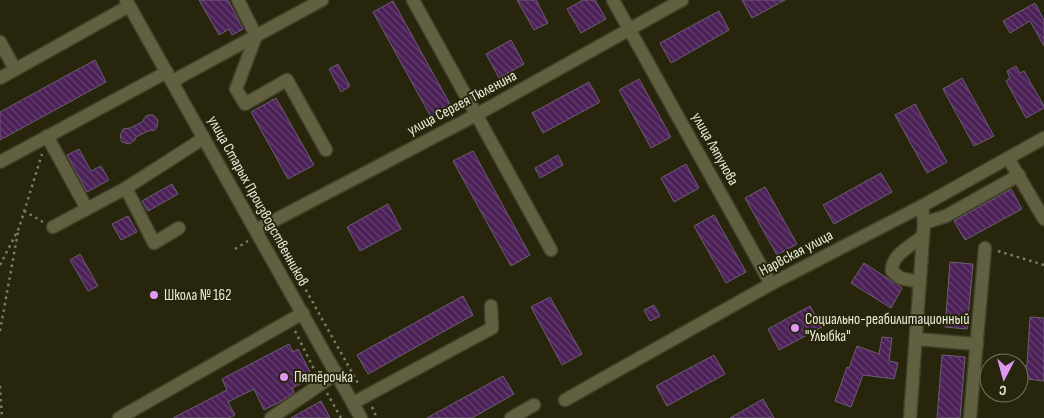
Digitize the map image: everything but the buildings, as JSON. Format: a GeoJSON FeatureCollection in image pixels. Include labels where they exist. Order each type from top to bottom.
{"type":"FeatureCollection","features":[{"type":"Feature","properties":{"kind":"street"},"geometry":{"type":"LineString","coordinates":[[238,0],[256,36],[236,89],[244,104],[287,80],[326,150]]}},
{"type":"Feature","properties":{"kind":"street"},"geometry":{"type":"LineString","coordinates":[[0,162],[47,136],[170,77],[180,76],[322,0]]}},
{"type":"Feature","properties":{"kind":"street"},"geometry":{"type":"LineString","coordinates":[[413,0],[551,250]]}},
{"type":"Feature","properties":{"kind":"street","name":"улица Ляпунова"},"geometry":{"type":"LineString","coordinates":[[613,0],[771,284]]}},
{"type":"Feature","properties":{"kind":"street","name":"улица Сергея Тюленина"},"geometry":{"type":"LineString","coordinates":[[256,230],[476,115],[682,0]]}},
{"type":"Feature","properties":{"kind":"street"},"geometry":{"type":"LineString","coordinates":[[0,78],[127,3]]}},
{"type":"Feature","properties":{"kind":"street","name":"улица Старых Производственников"},"geometry":{"type":"LineString","coordinates":[[127,3],[362,418]]}},
{"type":"Feature","properties":{"kind":"street"},"geometry":{"type":"LineString","coordinates":[[0,42],[15,70]]}},
{"type":"Feature","properties":{"kind":"street"},"geometry":{"type":"LineString","coordinates":[[47,136],[87,209]]}},
{"type":"Feature","properties":{"kind":"street"},"geometry":{"type":"LineString","coordinates":[[53,227],[126,188],[204,138]]}},
{"type":"Feature","properties":{"kind":"street","name":"Нарвская улица"},"geometry":{"type":"LineString","coordinates":[[565,400],[771,284],[922,206],[1044,138]]}},
{"type":"Feature","properties":{"kind":"street"},"geometry":{"type":"LineString","coordinates":[[1008,158],[1044,220]]}},
{"type":"Feature","properties":{"kind":"street"},"geometry":{"type":"LineString","coordinates":[[920,282],[900,278],[892,271],[892,264],[896,257],[924,230],[1019,175]]}},
{"type":"Feature","properties":{"kind":"street"},"geometry":{"type":"LineString","coordinates":[[126,188],[154,243],[179,228]]}},
{"type":"Feature","properties":{"kind":"street"},"geometry":{"type":"LineString","coordinates":[[910,418],[924,230],[922,206]]}},
{"type":"Feature","properties":{"kind":"street"},"geometry":{"type":"LineString","coordinates":[[970,418],[985,248]]}},
{"type":"Feature","properties":{"kind":"street"},"geometry":{"type":"LineString","coordinates":[[353,403],[492,328],[492,306]]}},
{"type":"Feature","properties":{"kind":"street"},"geometry":{"type":"LineString","coordinates":[[119,418],[303,313]]}},
{"type":"Feature","properties":{"kind":"street"},"geometry":{"type":"LineString","coordinates":[[916,339],[977,344]]}},
{"type":"Feature","properties":{"kind":"street"},"geometry":{"type":"LineString","coordinates":[[277,417],[337,373]]}},
{"type":"Feature","properties":{"kind":"street"},"geometry":{"type":"LineString","coordinates":[[511,418],[534,405]]}},
{"type":"Feature","properties":{"kind":"path"},"geometry":{"type":"LineString","coordinates":[[0,331],[19,228],[47,136]]}},
{"type":"Feature","properties":{"kind":"path"},"geometry":{"type":"LineString","coordinates":[[24,210],[53,227]]}},
{"type":"Feature","properties":{"kind":"path"},"geometry":{"type":"LineString","coordinates":[[0,265],[19,228]]}},
{"type":"Feature","properties":{"kind":"path"},"geometry":{"type":"LineString","coordinates":[[985,248],[1044,265]]}},
{"type":"Feature","properties":{"kind":"path"},"geometry":{"type":"LineString","coordinates":[[0,386],[2,418]]}},
{"type":"Feature","properties":{"kind":"place","name":"Школа № 162"},"geometry":{"type":"Point","coordinates":[154,295]}},
{"type":"Feature","properties":{"kind":"place","name":"Социально-реабилитационный \"Улыбка\""},"geometry":{"type":"Point","coordinates":[795,328]}},
{"type":"Feature","properties":{"kind":"place","name":"Пятёрочка"},"geometry":{"type":"Point","coordinates":[284,377]}}]}
